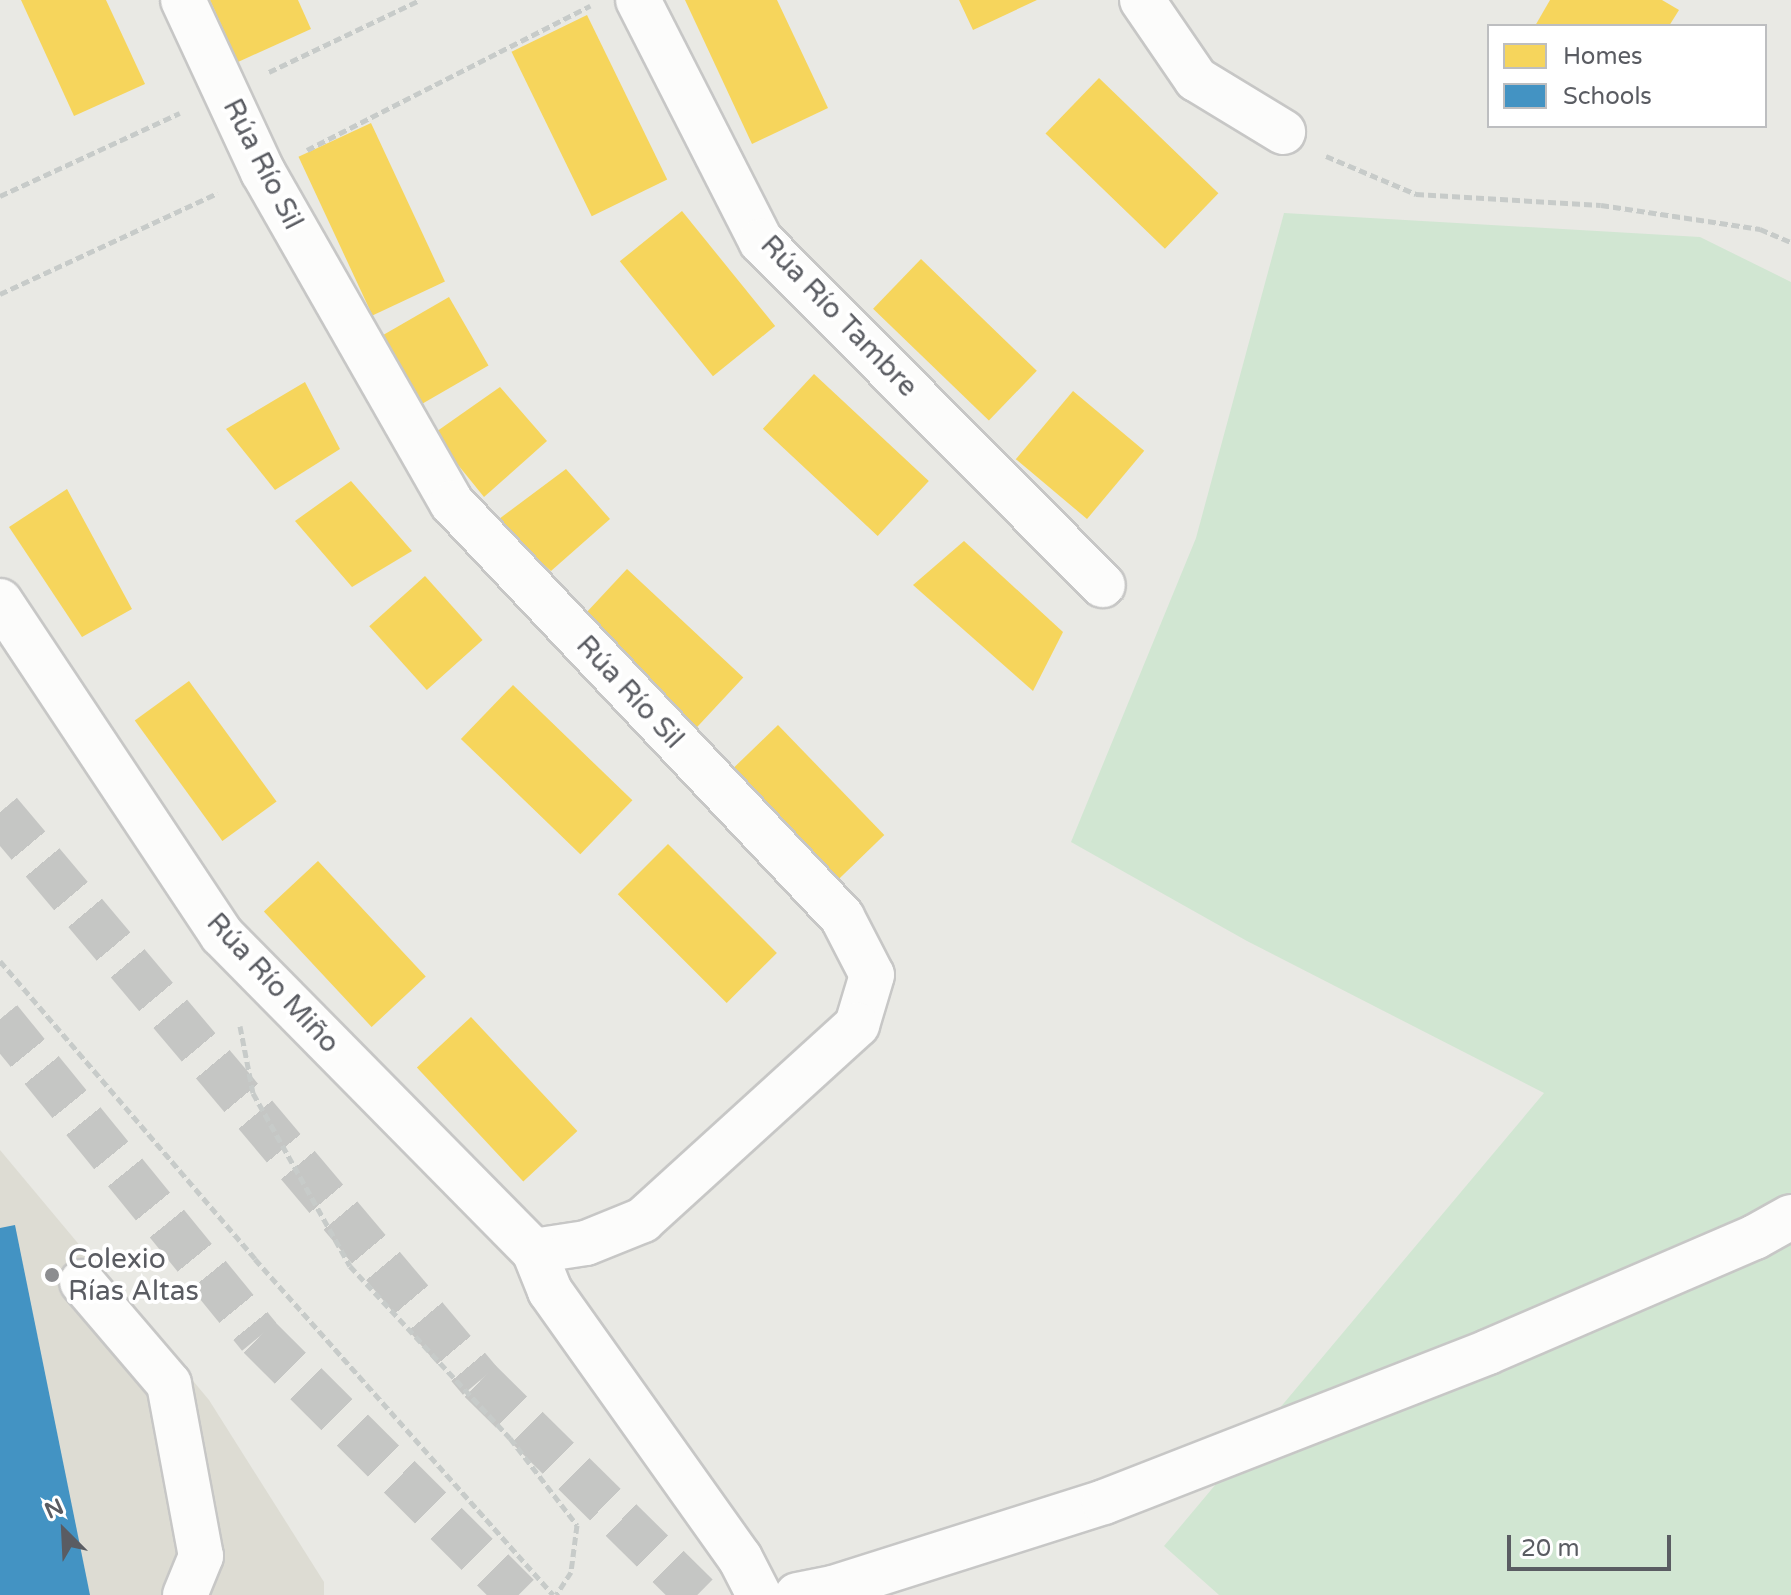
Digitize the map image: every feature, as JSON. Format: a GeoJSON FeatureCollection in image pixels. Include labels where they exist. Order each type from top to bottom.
{"type":"FeatureCollection","features":[{"type":"Feature","properties":{"kind":"street","name":"Rúa Río Sil"},"geometry":{"type":"LineString","coordinates":[[183,0],[263,172],[452,503],[842,917],[872,975],[857,1025],[643,1220],[586,1243],[534,1251]]}},
{"type":"Feature","properties":{"kind":"street","name":"Rúa Río Tambre"},"geometry":{"type":"LineString","coordinates":[[638,0],[761,241],[1103,585]]}},
{"type":"Feature","properties":{"kind":"street"},"geometry":{"type":"LineString","coordinates":[[1142,0],[1196,79],[1283,132]]}},
{"type":"Feature","properties":{"kind":"street","name":"Rúa Río Miño"},"geometry":{"type":"LineString","coordinates":[[0,601],[222,935],[534,1251]]}},
{"type":"Feature","properties":{"kind":"street"},"geometry":{"type":"LineString","coordinates":[[797,1595],[833,1588],[1104,1502],[1488,1352],[1755,1237],[1791,1217]]}},
{"type":"Feature","properties":{"kind":"street"},"geometry":{"type":"LineString","coordinates":[[534,1251],[550,1291],[740,1558],[759,1595]]}},
{"type":"Feature","properties":{"kind":"street"},"geometry":{"type":"LineString","coordinates":[[82,1282],[169,1384],[201,1556],[185,1595]]}},
{"type":"Feature","properties":{"kind":"path"},"geometry":{"type":"LineString","coordinates":[[1283,132],[1309,149],[1416,194],[1601,205],[1760,229],[1791,242]]}},
{"type":"Feature","properties":{"kind":"path"},"geometry":{"type":"LineString","coordinates":[[0,961],[255,1259],[554,1595],[571,1572],[577,1525],[510,1438],[350,1266],[253,1093],[239,1021]]}},
{"type":"Feature","properties":{"kind":"shaded area","name":"Colexio Rías Altas"},"geometry":{"type":"Polygon","coordinates":[[[0,1150],[209,1400],[324,1582],[324,1595],[0,1595],[0,1150]]]}},
{"type":"Feature","properties":{"kind":"green space"},"geometry":{"type":"Polygon","coordinates":[[[1284,213],[1700,237],[1791,282],[1791,1595],[1219,1595],[1164,1546],[1544,1093],[1247,941],[1071,842],[1196,538],[1284,213]]]}},
{"type":"Feature","properties":{"kind":"building: Homes"},"geometry":{"type":"Polygon","coordinates":[[[21,0],[106,0],[145,84],[74,116],[21,0]]]}},
{"type":"Feature","properties":{"kind":"building: Homes"},"geometry":{"type":"Polygon","coordinates":[[[210,0],[298,0],[311,29],[238,62],[210,0]]]}},
{"type":"Feature","properties":{"kind":"building: Homes"},"geometry":{"type":"Polygon","coordinates":[[[685,0],[777,0],[828,108],[752,144],[685,0]]]}},
{"type":"Feature","properties":{"kind":"building: Homes"},"geometry":{"type":"Polygon","coordinates":[[[959,0],[1037,0],[973,30],[959,0]]]}},
{"type":"Feature","properties":{"kind":"building: Homes"},"geometry":{"type":"Polygon","coordinates":[[[1550,0],[1662,0],[1679,10],[1670,24],[1536,24],[1550,0]]]}},
{"type":"Feature","properties":{"kind":"building: Homes"},"geometry":{"type":"Polygon","coordinates":[[[587,15],[667,179],[592,216],[512,52],[587,15]]]}},
{"type":"Feature","properties":{"kind":"building: Homes"},"geometry":{"type":"Polygon","coordinates":[[[1099,78],[1218,193],[1165,249],[1046,133],[1099,78]]]}},
{"type":"Feature","properties":{"kind":"building: Homes"},"geometry":{"type":"Polygon","coordinates":[[[371,123],[445,282],[372,315],[298,157],[371,123]]]}},
{"type":"Feature","properties":{"kind":"building: Homes"},"geometry":{"type":"Polygon","coordinates":[[[682,211],[775,326],[713,376],[620,261],[682,211]]]}},
{"type":"Feature","properties":{"kind":"building: Homes"},"geometry":{"type":"Polygon","coordinates":[[[921,259],[1037,371],[989,420],[873,309],[921,259]]]}},
{"type":"Feature","properties":{"kind":"building: Homes"},"geometry":{"type":"Polygon","coordinates":[[[449,297],[488,365],[416,407],[376,339],[449,297]]]}},
{"type":"Feature","properties":{"kind":"building: Homes"},"geometry":{"type":"Polygon","coordinates":[[[814,374],[929,481],[878,536],[763,429],[814,374]]]}},
{"type":"Feature","properties":{"kind":"building: Homes"},"geometry":{"type":"Polygon","coordinates":[[[305,382],[340,449],[275,490],[226,429],[305,382]]]}},
{"type":"Feature","properties":{"kind":"building: Homes"},"geometry":{"type":"Polygon","coordinates":[[[500,387],[547,441],[484,497],[433,434],[500,387]]]}},
{"type":"Feature","properties":{"kind":"building: Homes"},"geometry":{"type":"Polygon","coordinates":[[[1073,391],[1144,451],[1087,519],[1016,459],[1073,391]]]}},
{"type":"Feature","properties":{"kind":"building: Homes"},"geometry":{"type":"Polygon","coordinates":[[[566,469],[610,519],[551,571],[495,522],[566,469]]]}},
{"type":"Feature","properties":{"kind":"building: Homes"},"geometry":{"type":"Polygon","coordinates":[[[351,481],[412,551],[352,587],[295,521],[351,481]]]}},
{"type":"Feature","properties":{"kind":"building: Homes"},"geometry":{"type":"Polygon","coordinates":[[[67,489],[132,609],[82,637],[9,527],[67,489]]]}},
{"type":"Feature","properties":{"kind":"building: Homes"},"geometry":{"type":"Polygon","coordinates":[[[964,541],[1063,632],[1033,691],[913,585],[964,541]]]}},
{"type":"Feature","properties":{"kind":"building: Homes"},"geometry":{"type":"Polygon","coordinates":[[[627,569],[743,677],[697,727],[581,619],[627,569]]]}},
{"type":"Feature","properties":{"kind":"building: Homes"},"geometry":{"type":"Polygon","coordinates":[[[425,576],[483,640],[427,690],[369,626],[425,576]]]}},
{"type":"Feature","properties":{"kind":"building: Homes"},"geometry":{"type":"Polygon","coordinates":[[[189,681],[277,802],[222,841],[135,720],[189,681]]]}},
{"type":"Feature","properties":{"kind":"building: Homes"},"geometry":{"type":"Polygon","coordinates":[[[513,685],[632,800],[580,854],[461,739],[513,685]]]}},
{"type":"Feature","properties":{"kind":"building: Homes"},"geometry":{"type":"Polygon","coordinates":[[[778,725],[884,835],[837,881],[731,771],[778,725]]]}},
{"type":"Feature","properties":{"kind":"building: Homes"},"geometry":{"type":"Polygon","coordinates":[[[668,844],[777,953],[727,1003],[618,894],[668,844]]]}},
{"type":"Feature","properties":{"kind":"building: Homes"},"geometry":{"type":"Polygon","coordinates":[[[318,861],[426,977],[372,1027],[264,911],[318,861]]]}},
{"type":"Feature","properties":{"kind":"building: Homes"},"geometry":{"type":"Polygon","coordinates":[[[471,1017],[577,1131],[523,1182],[417,1067],[471,1017]]]}},
{"type":"Feature","properties":{"kind":"building: Schools"},"geometry":{"type":"Polygon","coordinates":[[[15,1225],[90,1595],[0,1595],[0,1228],[15,1225]]]}},
{"type":"Feature","properties":{"kind":"tunnel"},"geometry":{"type":"LineString","coordinates":[[0,812],[480,1381],[697,1595]]}},
{"type":"Feature","properties":{"kind":"tunnel"},"geometry":{"type":"LineString","coordinates":[[0,1019],[259,1337],[518,1595]]}},
{"type":"Feature","properties":{"kind":"place","name":"Colexio Rías Altas"},"geometry":{"type":"Point","coordinates":[52,1275]}}]}
